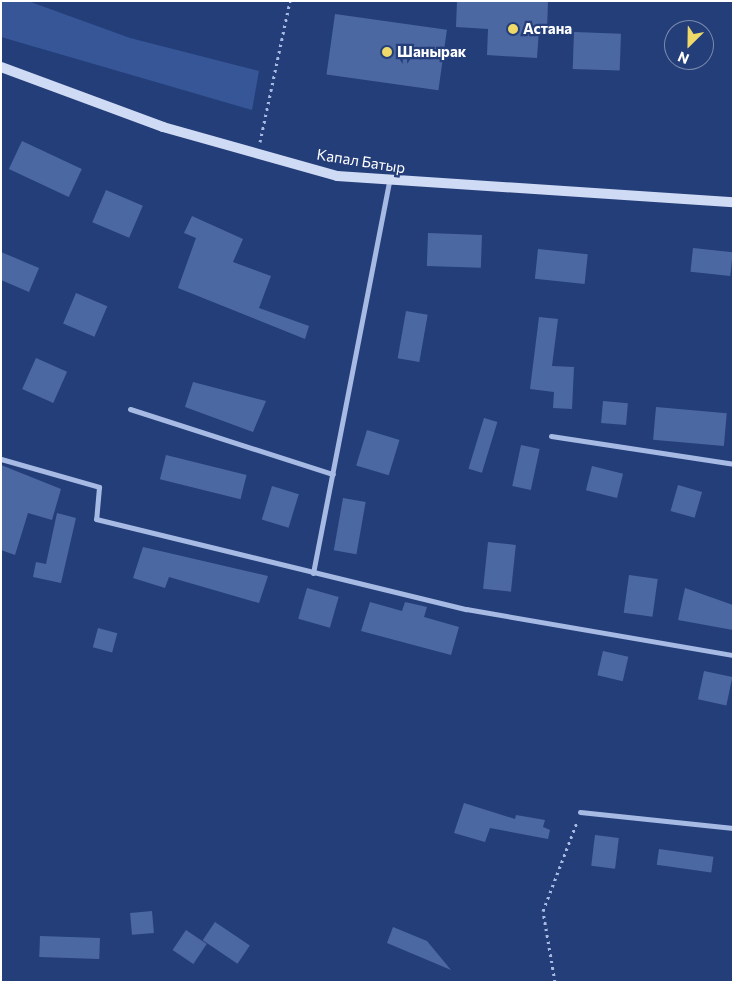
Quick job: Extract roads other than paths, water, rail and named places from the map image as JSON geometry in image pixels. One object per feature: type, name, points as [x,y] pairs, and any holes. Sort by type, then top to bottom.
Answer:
[{"type":"main road","name":"Капал Батыр","points":[[1,67],[163,127],[255,155],[337,176],[388,183],[733,202]]},
{"type":"street","points":[[313,573],[388,183]]},
{"type":"street","points":[[130,408],[332,474]]},
{"type":"street","points":[[551,436],[733,464]]},
{"type":"street","points":[[1,459],[99,487],[96,519],[466,609],[733,655]]},
{"type":"street","points":[[580,812],[733,828]]},
{"type":"place","name":"Астана","points":[[513,29]]},
{"type":"place","name":"Шанырак","points":[[387,52]]}]
